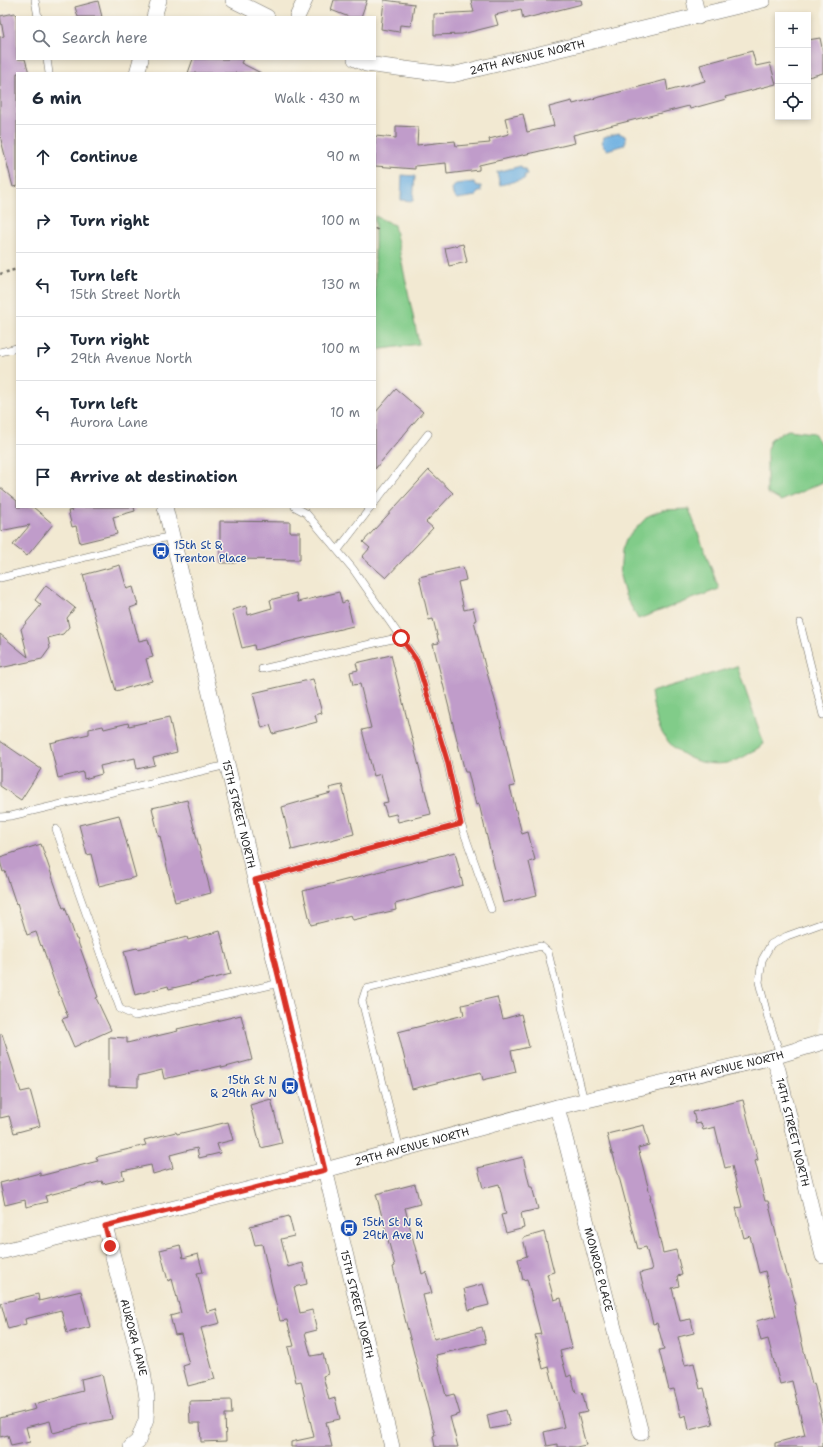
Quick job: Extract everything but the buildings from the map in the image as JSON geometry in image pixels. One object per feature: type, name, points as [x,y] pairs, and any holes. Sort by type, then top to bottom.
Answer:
[{"type":"street","points":[[154,16],[159,0]]},
{"type":"street","points":[[233,0],[265,16]]},
{"type":"street","points":[[297,16],[305,0]]},
{"type":"street","points":[[694,0],[698,17]]},
{"type":"street","name":"24TH AVENUE NORTH","points":[[357,60],[366,64],[452,75],[698,17],[763,0]]},
{"type":"street","points":[[137,72],[141,60]]},
{"type":"street","name":"15TH STREET NORTH","points":[[165,508],[392,1447]]},
{"type":"street","name":"29TH AVENUE NORTH","points":[[0,1252],[325,1170],[557,1107],[776,1056],[823,1042]]},
{"type":"street","name":"14TH STREET NORTH","points":[[776,1056],[778,1070],[823,1256]]},
{"type":"street","name":"MONROE PLACE","points":[[557,1107],[641,1433]]},
{"type":"street","name":"AURORA LANE","points":[[105,1226],[144,1372],[147,1398],[146,1420],[138,1441],[131,1447]]},
{"type":"lane","points":[[35,0],[38,16]]},
{"type":"lane","points":[[47,60],[50,72]]},
{"type":"lane","points":[[0,352],[16,348]]},
{"type":"lane","points":[[376,501],[428,434]]},
{"type":"lane","points":[[297,508],[306,513],[353,569],[417,661],[447,760],[461,824],[491,909]]},
{"type":"lane","points":[[338,550],[370,508]]},
{"type":"lane","points":[[0,578],[172,536]]},
{"type":"lane","points":[[800,622],[823,716]]},
{"type":"lane","points":[[262,669],[401,638]]},
{"type":"lane","points":[[0,818],[227,765]]},
{"type":"lane","points":[[255,880],[461,824]]},
{"type":"lane","points":[[56,830],[120,1009],[134,1016],[280,983]]},
{"type":"lane","points":[[776,1056],[759,982],[762,960],[771,944],[787,936],[823,923]]},
{"type":"lane","points":[[400,1150],[362,1001],[366,989],[540,946],[548,952],[584,1101]]},
{"type":"path","points":[[376,229],[380,231]]},
{"type":"path","points":[[0,274],[16,269]]},
{"type":"green space","points":[[376,216],[394,225],[419,344],[376,350]]},
{"type":"green space","points":[[788,430],[814,433],[823,448],[823,482],[781,501],[767,493],[767,449],[771,439]]},
{"type":"green space","points":[[689,509],[719,589],[638,619],[625,595],[620,576],[622,550],[626,539],[648,516],[662,510]]},
{"type":"green space","points":[[737,666],[764,744],[735,761],[713,764],[692,759],[674,748],[661,731],[653,706],[651,692]]},
{"type":"water","points":[[619,133],[625,136],[626,141],[624,145],[607,150],[602,145],[604,137]]},
{"type":"water","points":[[521,166],[522,169],[525,169],[527,175],[524,175],[525,179],[500,185],[497,172]]},
{"type":"water","points":[[402,175],[415,176],[413,201],[401,200]]},
{"type":"water","points":[[474,182],[477,186],[481,186],[481,192],[478,192],[476,196],[457,199],[453,195],[452,189],[456,184]]},
{"type":"place","name":"15th St & Trenton Place","points":[[161,551]]},
{"type":"place","name":"15th St N & 29th Av N","points":[[290,1086]]},
{"type":"place","name":"15th St N & 29th Ave N","points":[[349,1228]]},
{"type":"route","points":[[110,1246],[105,1226],[325,1170],[255,880],[461,824],[447,760],[417,661],[401,638]]}]
